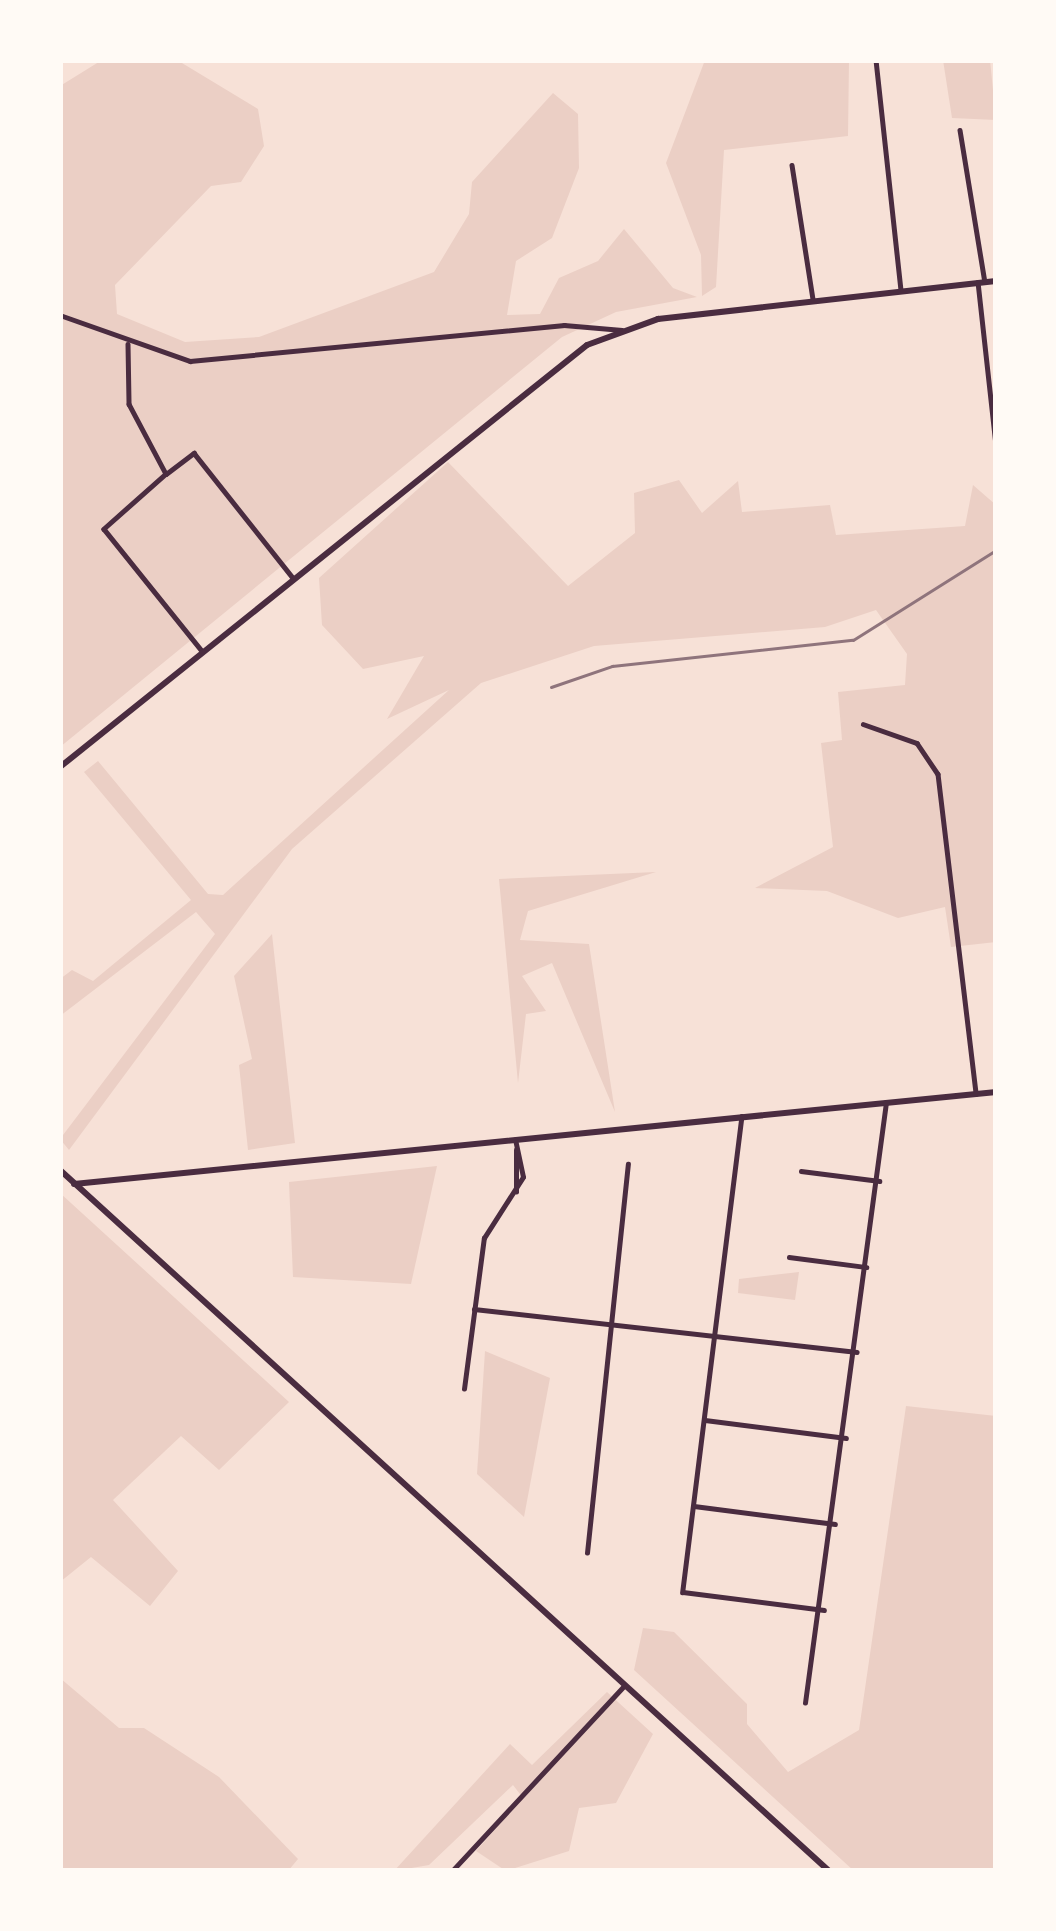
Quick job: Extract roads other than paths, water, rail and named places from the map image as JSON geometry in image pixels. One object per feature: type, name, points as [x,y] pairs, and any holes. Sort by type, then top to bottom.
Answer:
[{"type":"street","points":[[876,60],[901,290]]},
{"type":"street","points":[[961,130],[996,444]]},
{"type":"street","points":[[792,165],[813,299]]},
{"type":"street","points":[[60,315],[128,344],[190,361],[564,325],[622,330],[813,299],[996,281]]},
{"type":"street","points":[[60,767],[528,382],[622,330]]},
{"type":"street","points":[[128,344],[129,404],[166,474]]},
{"type":"street","points":[[202,651],[104,529],[166,474],[194,453],[293,578]]},
{"type":"street","points":[[863,724],[917,743],[938,774],[976,1094]]},
{"type":"street","points":[[74,1184],[996,1092]]},
{"type":"street","points":[[805,1703],[836,1524],[886,1102]]},
{"type":"street","points":[[742,1116],[683,1592],[824,1610]]},
{"type":"street","points":[[464,1389],[484,1238],[516,1192],[516,1143]]},
{"type":"street","points":[[587,1553],[618,1323],[628,1164]]},
{"type":"street","points":[[60,1170],[829,1871]]},
{"type":"street","points":[[801,1171],[879,1181]]},
{"type":"street","points":[[789,1257],[868,1267]]},
{"type":"street","points":[[474,1309],[857,1352]]},
{"type":"street","points":[[705,1420],[846,1438]]},
{"type":"street","points":[[694,1506],[836,1524]]},
{"type":"street","points":[[452,1871],[625,1686]]},
{"type":"railway","points":[[551,687],[612,666],[853,640],[996,550]]}]
